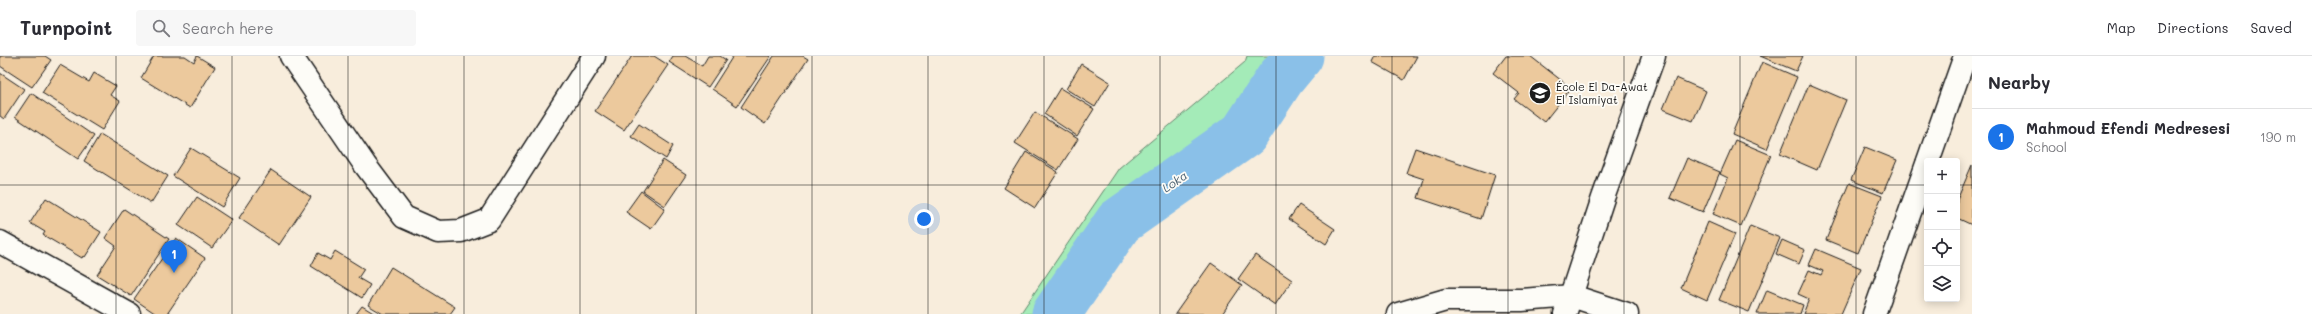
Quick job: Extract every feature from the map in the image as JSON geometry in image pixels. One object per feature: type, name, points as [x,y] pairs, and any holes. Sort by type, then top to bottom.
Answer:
[{"type":"street","points":[[291,56],[365,165],[404,217],[438,232],[461,231],[489,220],[594,56]]},
{"type":"street","points":[[1568,305],[1603,198],[1654,56]]},
{"type":"street","points":[[1929,158],[1965,56]]},
{"type":"street","points":[[1874,314],[1924,172]]},
{"type":"street","points":[[0,242],[129,314]]},
{"type":"street","points":[[1398,314],[1446,300],[1522,300],[1627,314]]},
{"type":"green space","points":[[1247,56],[1311,56],[1252,140],[1138,235],[1083,314],[1020,314],[1119,168],[1245,62]]},
{"type":"building","points":[[0,56],[45,56],[51,60],[32,87],[0,66]]},
{"type":"building","points":[[154,56],[185,56],[194,62],[197,56],[215,67],[190,108],[141,78]]},
{"type":"building","points":[[632,56],[654,56],[668,65],[624,130],[595,111]]},
{"type":"building","points":[[673,56],[685,56],[702,66],[708,56],[720,56],[726,60],[708,87],[669,62]]},
{"type":"building","points":[[733,56],[771,56],[737,106],[712,89]]},
{"type":"building","points":[[774,56],[803,56],[808,59],[765,124],[741,107]]},
{"type":"building","points":[[1375,56],[1417,56],[1404,80],[1372,62]]},
{"type":"building","points":[[1506,56],[1530,56],[1571,88],[1544,122],[1514,99],[1519,93],[1493,73]]},
{"type":"building","points":[[1760,56],[1803,56],[1796,71]]},
{"type":"building","points":[[1762,62],[1797,77],[1767,149],[1732,134]]},
{"type":"building","points":[[1081,64],[1110,82],[1095,107],[1066,89]]},
{"type":"building","points":[[60,65],[89,82],[94,73],[116,86],[110,95],[120,101],[102,130],[42,93]]},
{"type":"building","points":[[0,73],[24,89],[4,119],[0,116]]},
{"type":"building","points":[[1676,78],[1706,91],[1693,121],[1663,109]]},
{"type":"building","points":[[1809,84],[1846,100],[1817,170],[1780,154]]},
{"type":"building","points":[[1060,88],[1094,109],[1077,136],[1044,114]]},
{"type":"building","points":[[31,93],[94,136],[78,159],[15,117]]},
{"type":"building","points":[[1035,112],[1078,139],[1058,170],[1015,143]]},
{"type":"building","points":[[639,124],[673,146],[666,159],[631,136]]},
{"type":"building","points":[[100,134],[168,176],[151,203],[84,161]]},
{"type":"building","points":[[1735,140],[1771,155],[1741,226],[1713,214],[1728,178],[1720,174]]},
{"type":"building","points":[[1865,147],[1897,160],[1883,193],[1851,180]]},
{"type":"building","points":[[191,148],[240,178],[222,207],[173,176]]},
{"type":"building","points":[[1415,148],[1495,175],[1481,219],[1418,198],[1424,179],[1406,173]]},
{"type":"building","points":[[1026,152],[1058,172],[1035,208],[1004,188]]},
{"type":"building","points":[[1687,158],[1720,172],[1703,212],[1670,198]]},
{"type":"building","points":[[663,160],[686,175],[665,206],[643,191]]},
{"type":"building","points":[[1972,165],[1972,225],[1960,219],[1960,193]]},
{"type":"building","points":[[271,170],[311,197],[279,245],[239,218]]},
{"type":"building","points":[[1849,183],[1882,196],[1858,253],[1826,240]]},
{"type":"building","points":[[641,191],[665,209],[651,229],[626,212]]},
{"type":"building","points":[[197,197],[232,220],[212,248],[178,225]]},
{"type":"building","points":[[46,198],[101,232],[85,257],[83,256],[82,258],[43,235],[45,232],[30,223]]},
{"type":"building","points":[[1299,205],[1335,229],[1326,244],[1289,219]]},
{"type":"building","points":[[124,209],[169,239],[131,296],[97,275],[116,246],[105,238]]},
{"type":"building","points":[[1708,222],[1735,234],[1707,300],[1681,288]]},
{"type":"building","points":[[1750,226],[1780,238],[1749,312],[1719,300]]},
{"type":"building","points":[[176,238],[205,258],[167,314],[156,314],[134,299]]},
{"type":"building","points":[[1782,240],[1805,250],[1799,264],[1776,254]]},
{"type":"building","points":[[1816,249],[1861,268],[1841,314],[1803,314],[1809,299],[1798,294],[1809,270],[1821,275],[1823,271],[1809,265]]},
{"type":"building","points":[[335,251],[364,269],[358,278],[370,285],[362,298],[311,266],[318,253],[330,260]]},
{"type":"building","points":[[1255,255],[1292,280],[1275,305],[1238,279]]},
{"type":"building","points":[[1211,263],[1242,285],[1222,314],[1175,314]]},
{"type":"building","points":[[391,267],[455,307],[450,314],[383,314],[368,305]]},
{"type":"building","points":[[1767,290],[1803,305],[1800,314],[1757,314]]},
{"type":"building","points":[[362,306],[375,314],[356,314]]},
{"type":"waterway","name":"Loka","points":[[1056,314],[1119,222],[1244,134],[1280,79],[1299,56]]},
{"type":"place","name":"École El Da-Awat El Islamiyat","points":[[1540,93]]},
{"type":"place","name":"Mahmoud Efendi Medresesi","points":[[174,273]]}]
